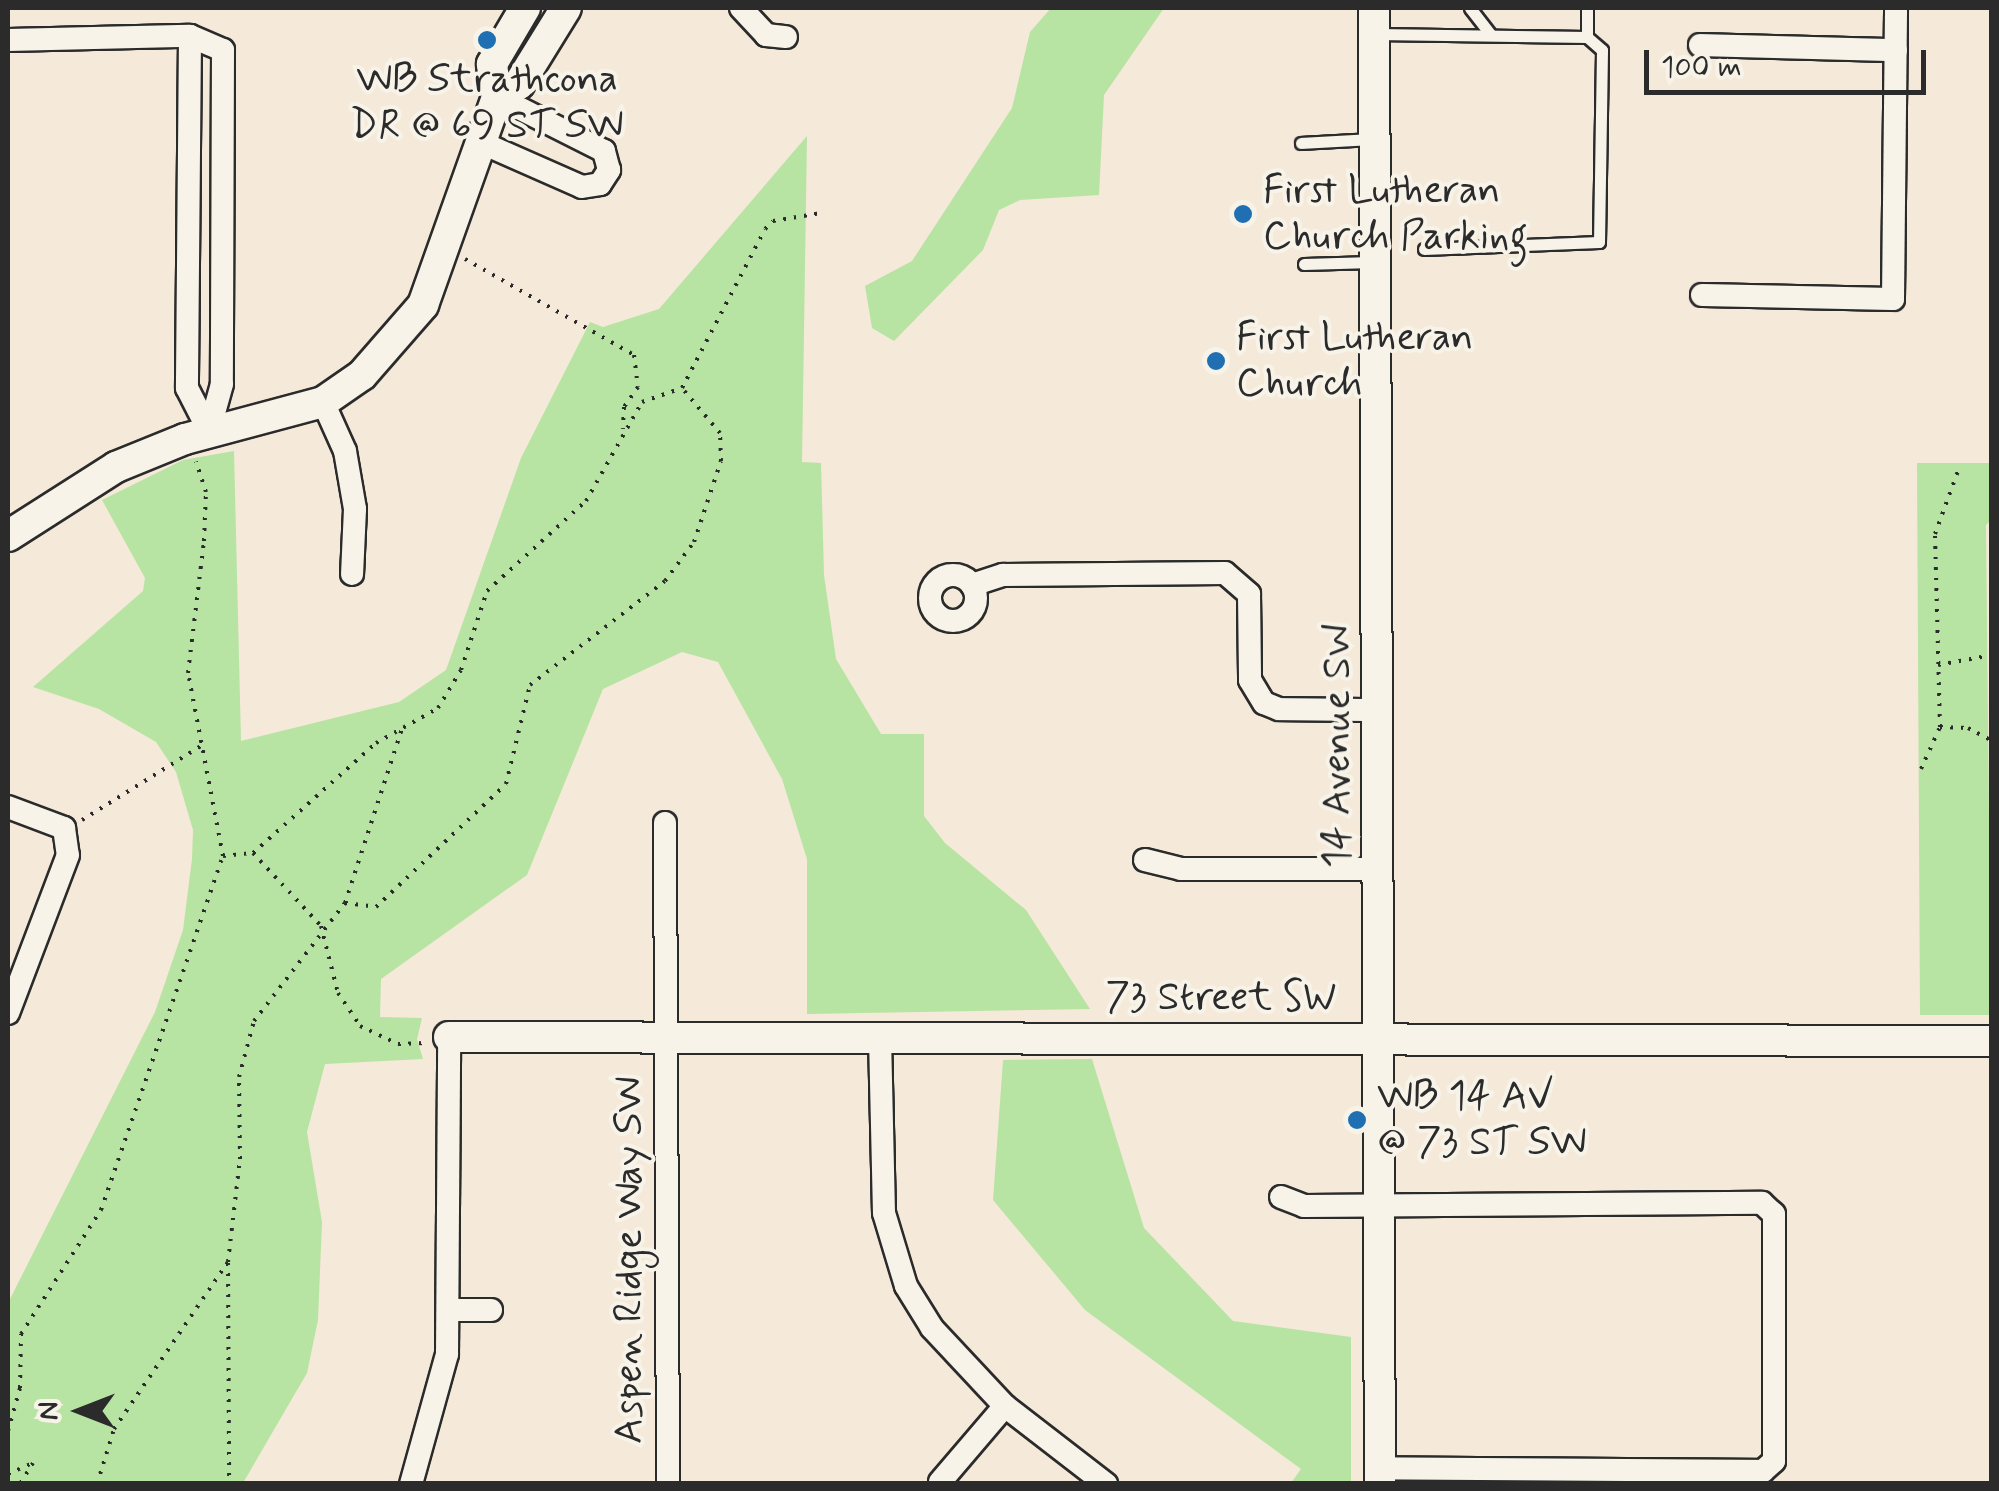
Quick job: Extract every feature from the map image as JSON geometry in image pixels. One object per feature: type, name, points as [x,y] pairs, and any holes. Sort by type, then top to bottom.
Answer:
[{"type":"street","points":[[8,536],[84,484],[323,402],[362,374],[423,305],[446,250],[497,97],[492,64],[524,8]]},
{"type":"street","points":[[497,97],[519,84],[566,8]]},
{"type":"street","points":[[741,8],[766,35],[786,37]]},
{"type":"street","points":[[1702,295],[1893,299],[1896,8]]},
{"type":"street","name":"14 Avenue SW","points":[[1374,21],[1380,1476]]},
{"type":"street","points":[[8,40],[190,36],[223,50],[222,384],[202,444]]},
{"type":"street","points":[[190,36],[187,388],[202,444]]},
{"type":"street","points":[[1700,44],[1896,50]]},
{"type":"street","points":[[480,142],[582,187],[600,184],[609,170],[604,151],[497,97]]},
{"type":"street","points":[[323,402],[344,450],[355,509],[352,574]]},
{"type":"street","points":[[972,585],[1004,574],[1225,573],[1249,594],[1250,680],[1264,703],[1279,710],[1378,710]]},
{"type":"street","points":[[8,807],[64,828],[68,855],[8,1013]]},
{"type":"street","name":"Aspen Ridge Way SW","points":[[665,822],[668,1484]]},
{"type":"street","points":[[1146,860],[1181,869],[1378,869]]},
{"type":"street","points":[[880,1036],[888,1242],[932,1328],[1005,1406],[1106,1484]]},
{"type":"street","points":[[411,1484],[447,1354],[449,1037]]},
{"type":"street","name":"73 Street SW","points":[[449,1037],[1992,1041]]},
{"type":"street","points":[[1281,1197],[1304,1206],[1762,1203],[1774,1214],[1774,1461],[1762,1471],[1380,1476]]},
{"type":"street","points":[[449,1310],[491,1310]]},
{"type":"street","points":[[940,1482],[1005,1406]]},
{"type":"lane","points":[[1470,8],[1491,36]]},
{"type":"lane","points":[[1587,37],[1588,8]]},
{"type":"lane","points":[[1374,21],[1491,36],[1587,37],[1602,50],[1599,242],[1424,248]]},
{"type":"lane","points":[[1301,143],[1375,139]]},
{"type":"lane","points":[[1304,264],[1376,262]]},
{"type":"path","points":[[223,856],[253,853],[376,743],[448,696],[487,591],[586,501],[623,429],[642,402],[682,388],[765,228],[773,221],[820,213]]},
{"type":"path","points":[[446,250],[619,344],[638,366],[636,392],[624,407],[623,429]]},
{"type":"path","points":[[344,903],[376,907],[506,784],[530,685],[572,646],[665,581],[694,542],[721,461],[720,433],[682,388]]},
{"type":"path","points":[[636,392],[642,402]]},
{"type":"path","points":[[8,1431],[20,1388],[21,1334],[102,1210],[223,856],[188,674],[206,508],[202,444]]},
{"type":"path","points":[[1921,770],[1940,727],[1935,534],[1959,468]]},
{"type":"path","points":[[1938,665],[1992,655]]},
{"type":"path","points":[[1940,727],[1968,728],[1992,741]]},
{"type":"path","points":[[230,1484],[228,1262],[240,1158],[239,1076],[254,1021],[344,903],[402,729]]},
{"type":"path","points":[[64,828],[201,746]]},
{"type":"path","points":[[253,853],[324,933],[338,993],[360,1026],[398,1044],[449,1037]]},
{"type":"path","points":[[97,1484],[114,1428],[153,1380],[228,1262]]},
{"type":"path","points":[[8,1474],[33,1464],[20,1484]]},
{"type":"green space","points":[[1051,8],[1164,8],[1104,95],[1099,195],[1020,200],[999,210],[983,250],[894,341],[872,328],[865,286],[912,261],[1012,108],[1030,32]]},
{"type":"green space","points":[[807,136],[802,462],[821,463],[824,575],[836,659],[881,734],[924,734],[924,816],[945,843],[1026,910],[1090,1009],[807,1014],[807,859],[782,779],[718,662],[682,652],[603,689],[527,875],[381,979],[380,1017],[422,1018],[417,1039],[423,1059],[325,1064],[307,1132],[322,1222],[318,1320],[307,1373],[243,1483],[8,1483],[8,1303],[155,1012],[183,930],[192,859],[193,830],[176,772],[156,742],[99,709],[33,687],[143,591],[145,578],[102,500],[183,460],[234,451],[241,741],[399,702],[446,670],[521,458],[590,322],[603,327],[659,309]]},
{"type":"green space","points":[[1917,463],[1991,463],[1991,520],[1986,525],[1991,1015],[1920,1015]]},
{"type":"green space","points":[[1092,1059],[1144,1228],[1233,1321],[1351,1337],[1351,1483],[1291,1483],[1301,1469],[1085,1310],[993,1200],[1003,1060]]},
{"type":"place","name":"WB Strathcona DR @ 69 ST SW","points":[[487,40]]},
{"type":"place","name":"First Lutheran Church Parking","points":[[1243,214]]},
{"type":"place","name":"First Lutheran Church","points":[[1216,361]]},
{"type":"place","name":"WB 14 AV @ 73 ST SW","points":[[1357,1120]]}]
